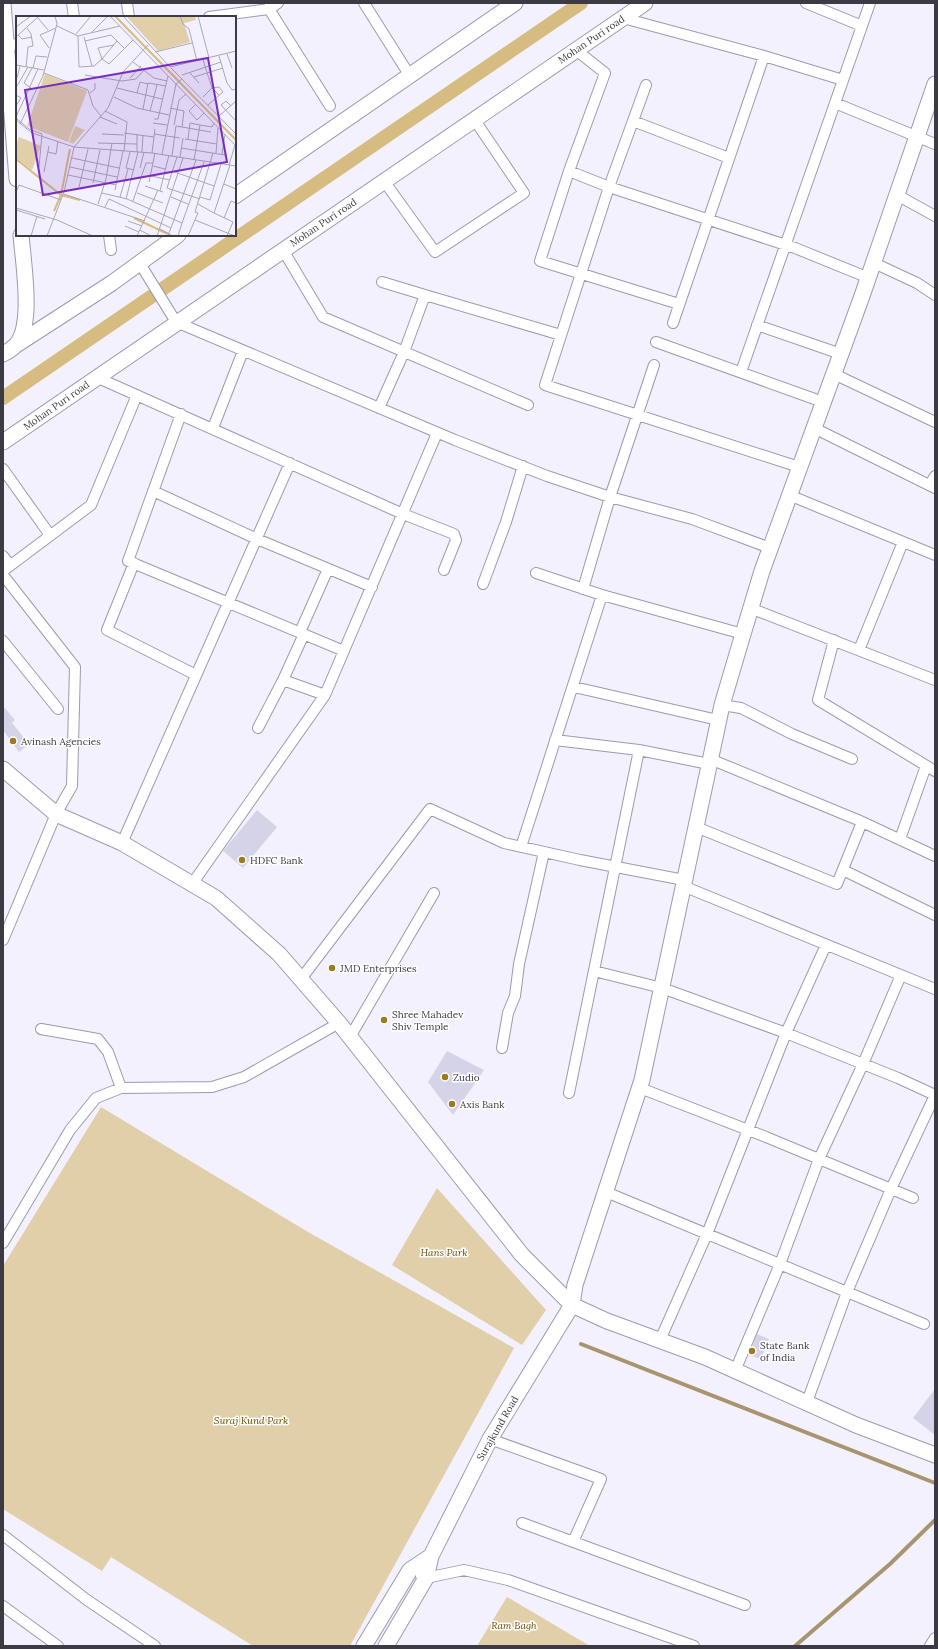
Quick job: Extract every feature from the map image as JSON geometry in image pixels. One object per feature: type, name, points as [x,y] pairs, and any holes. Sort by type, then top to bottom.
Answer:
[{"type":"street","points":[[3,3],[12,45],[11,107],[16,167]]},
{"type":"street","points":[[72,3],[74,16]]},
{"type":"street","points":[[127,3],[129,16]]},
{"type":"street","points":[[364,3],[410,76]]},
{"type":"street","points":[[236,195],[515,3]]},
{"type":"street","name":"Mohan Puri road","points":[[3,442],[176,322],[645,3]]},
{"type":"street","points":[[806,3],[862,26]]},
{"type":"street","points":[[741,372],[870,3]]},
{"type":"street","points":[[214,16],[272,5],[330,106]]},
{"type":"street","points":[[623,18],[764,56],[843,80]]},
{"type":"street","points":[[576,50],[605,73],[569,171],[540,261],[581,275],[679,304]]},
{"type":"street","points":[[673,323],[764,56]]},
{"type":"street","points":[[572,1305],[575,1285],[640,1088],[718,720],[750,608],[799,467],[869,278],[935,84]]},
{"type":"street","points":[[646,85],[609,187],[545,385],[799,467]]},
{"type":"street","points":[[835,103],[935,144]]},
{"type":"street","points":[[384,180],[435,252],[524,193],[474,119]]},
{"type":"street","points":[[633,120],[730,158]]},
{"type":"street","points":[[569,171],[609,187],[786,246],[869,278]]},
{"type":"street","points":[[897,195],[935,216]]},
{"type":"street","points":[[16,345],[25,326],[27,306],[21,236]]},
{"type":"street","points":[[108,236],[111,250]]},
{"type":"street","points":[[3,354],[112,283],[177,236]]},
{"type":"street","points":[[283,250],[323,317],[528,405]]},
{"type":"street","points":[[139,262],[176,322],[437,433],[523,466],[610,497],[692,519],[770,548]]},
{"type":"street","points":[[874,263],[916,283],[935,295]]},
{"type":"street","points":[[382,282],[561,336]]},
{"type":"street","points":[[379,408],[404,352],[425,296]]},
{"type":"street","points":[[757,325],[841,354]]},
{"type":"street","points":[[656,342],[823,402]]},
{"type":"street","points":[[213,428],[243,351]]},
{"type":"street","points":[[583,589],[610,497],[654,365]]},
{"type":"street","points":[[834,374],[935,422]]},
{"type":"street","points":[[96,377],[403,514],[454,534],[456,540],[444,570]]},
{"type":"street","points":[[3,556],[7,568],[91,505],[136,395]]},
{"type":"street","points":[[181,414],[128,561],[344,651]]},
{"type":"street","points":[[814,428],[933,483]]},
{"type":"street","points":[[192,884],[325,695],[437,433]]},
{"type":"street","points":[[122,843],[290,464]]},
{"type":"street","points":[[483,584],[506,522],[523,466]]},
{"type":"street","points":[[3,469],[50,535]]},
{"type":"street","points":[[153,491],[257,539],[372,587]]},
{"type":"street","points":[[790,495],[935,555]]},
{"type":"street","points":[[859,650],[903,542]]},
{"type":"street","points":[[134,563],[106,630],[196,675]]},
{"type":"street","points":[[258,728],[283,680],[328,569]]},
{"type":"street","points":[[536,573],[602,595],[743,634]]},
{"type":"street","points":[[3,575],[74,667],[72,786],[56,814],[3,940]]},
{"type":"street","points":[[521,847],[555,740],[574,687],[602,595]]},
{"type":"street","points":[[750,608],[935,680]]},
{"type":"street","points":[[834,640],[818,700],[930,768],[900,839]]},
{"type":"street","points":[[3,641],[58,709]]},
{"type":"street","points":[[283,680],[325,695]]},
{"type":"street","points":[[574,687],[718,720]]},
{"type":"street","points":[[722,705],[741,708],[792,734],[852,759]]},
{"type":"street","points":[[555,740],[639,750],[709,762],[862,822],[935,856]]},
{"type":"street","points":[[569,1093],[639,750]]},
{"type":"street","points":[[3,769],[56,814],[122,843],[216,898],[279,954],[340,1024],[522,1255],[572,1305],[735,1371],[808,1402],[856,1425],[935,1455]]},
{"type":"street","points":[[301,979],[430,808],[504,843],[684,883],[826,945],[935,989]]},
{"type":"street","points":[[696,827],[837,884],[862,822]]},
{"type":"street","points":[[502,1048],[508,1014],[515,996],[519,964],[544,852]]},
{"type":"street","points":[[842,870],[935,915]]},
{"type":"street","points":[[350,1037],[434,893]]},
{"type":"street","points":[[660,1340],[707,1234],[786,1033],[826,945]]},
{"type":"street","points":[[594,971],[662,988],[786,1033],[935,1095],[891,1189],[847,1292],[808,1402]]},
{"type":"street","points":[[735,1371],[780,1264],[819,1159],[863,1064],[901,975]]},
{"type":"street","points":[[3,1243],[70,1130],[96,1098],[121,1088],[212,1087],[244,1077],[340,1024]]},
{"type":"street","points":[[41,1030],[98,1039],[108,1052],[121,1088]]},
{"type":"street","points":[[640,1088],[748,1130],[913,1198]]},
{"type":"street","points":[[606,1192],[924,1324]]},
{"type":"street","name":"Surajkund Road","points":[[386,1646],[426,1578],[431,1556],[490,1439],[572,1305]]},
{"type":"street","points":[[490,1439],[601,1479],[573,1542]]},
{"type":"street","points":[[522,1523],[745,1605]]},
{"type":"street","points":[[3,1536],[87,1600],[155,1646]]},
{"type":"street","points":[[364,1646],[410,1570],[431,1556]]},
{"type":"street","points":[[410,1570],[426,1578],[464,1570],[508,1580],[694,1646]]},
{"type":"street","points":[[3,1606],[58,1646]]},
{"type":"street","points":[[930,1646],[935,1638]]},
{"type":"green space","name":"Suraj Kund Park","points":[[101,1107],[308,1232],[514,1348],[350,1646],[253,1646],[111,1557],[102,1571],[3,1509],[3,1266]]},
{"type":"green space","name":"Hans Park","points":[[437,1188],[546,1310],[522,1345],[392,1265]]},
{"type":"green space","name":"Ram Bagh","points":[[507,1597],[590,1646],[477,1646]]},
{"type":"building","points":[[3,706],[15,720],[12,723],[29,744],[19,752],[3,730]]},
{"type":"building","points":[[257,810],[277,827],[243,868],[223,851]]},
{"type":"building","points":[[447,1051],[484,1070],[453,1115],[428,1082]]},
{"type":"building","points":[[757,1334],[769,1339],[761,1359],[749,1355]]},
{"type":"building","points":[[935,1389],[935,1435],[913,1418]]},
{"type":"waterway","points":[[3,398],[581,3]]},
{"type":"waterway","points":[[581,1344],[935,1483]]},
{"type":"waterway","points":[[795,1646],[890,1564],[935,1520]]},
{"type":"place","name":"Avinash Agencies","points":[[13,741]]},
{"type":"place","name":"HDFC Bank","points":[[242,860]]},
{"type":"place","name":"JMD Enterprises","points":[[332,968]]},
{"type":"place","name":"Shree Mahadev Shiv Temple","points":[[384,1020]]},
{"type":"place","name":"Zudio","points":[[445,1077]]},
{"type":"place","name":"Axis Bank","points":[[452,1104]]},
{"type":"place","name":"State Bank of India","points":[[752,1351]]}]
